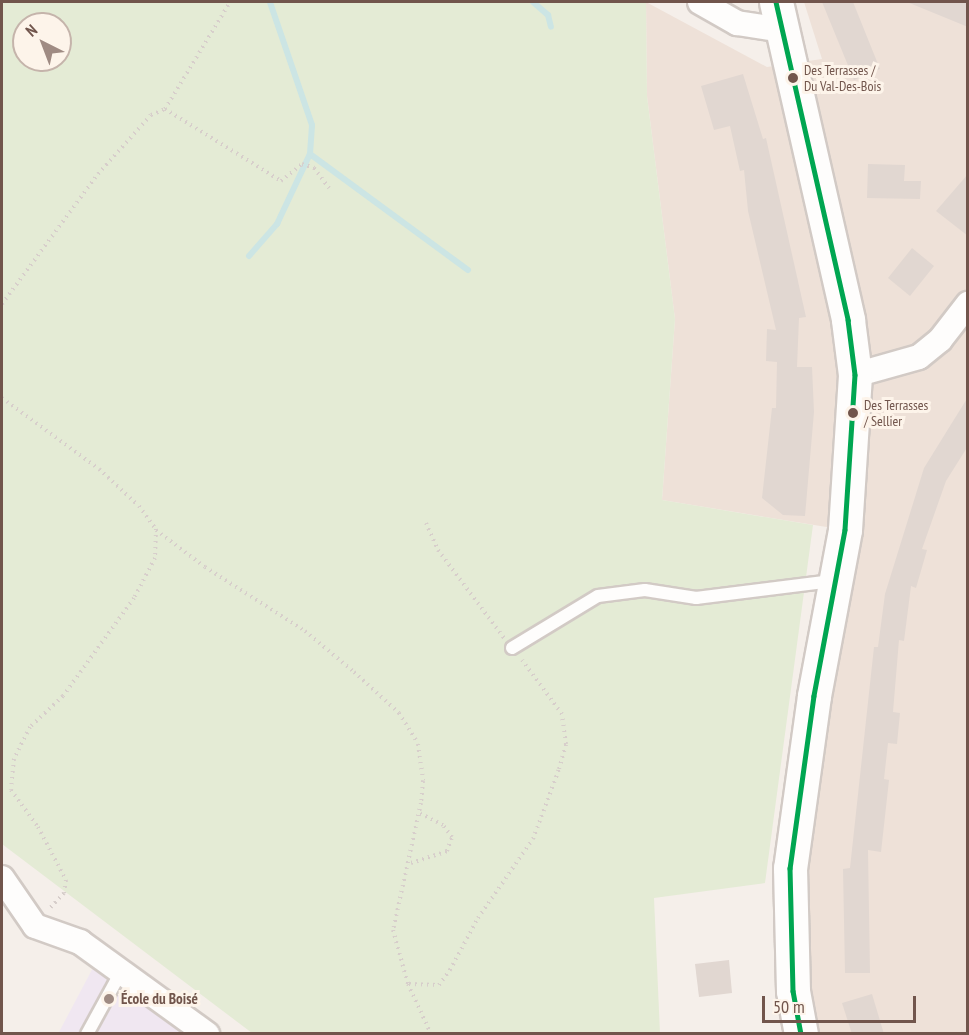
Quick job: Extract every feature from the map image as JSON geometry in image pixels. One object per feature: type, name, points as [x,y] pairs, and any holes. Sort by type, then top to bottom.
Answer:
[{"type":"street","points":[[700,2],[737,23],[779,16],[848,320],[855,375],[845,530],[814,696],[790,868],[794,991],[801,1034]]},
{"type":"street","points":[[855,375],[919,357],[940,340],[968,304]]},
{"type":"street","points":[[2,878],[35,926],[80,942],[207,1034]]},
{"type":"lane","points":[[512,648],[555,619],[598,596],[645,590],[696,598],[715,597],[744,595],[789,584],[836,581]]},
{"type":"lane","points":[[87,1034],[121,972]]},
{"type":"path","points":[[2,304],[98,174],[151,115],[165,109],[230,2]]},
{"type":"path","points":[[165,109],[281,181],[302,164],[314,168],[329,188]]},
{"type":"path","points":[[2,399],[99,469],[139,506],[156,529],[205,567],[305,631],[399,714],[418,744],[423,781],[411,863],[393,930],[408,984],[431,1034]]},
{"type":"path","points":[[408,984],[439,985],[450,970],[478,918],[533,839],[566,744],[562,714],[438,550],[426,523]]},
{"type":"path","points":[[35,926],[64,893],[66,880],[38,827],[12,790],[14,759],[30,727],[63,696],[134,598],[155,558],[156,529]]},
{"type":"path","points":[[411,863],[447,851],[452,837],[443,825],[419,813]]},
{"type":"shaded area","points":[[646,2],[767,67],[822,59],[804,2],[967,2],[967,1033],[801,1033],[790,868],[845,530],[662,500],[675,319],[647,96]]},
{"type":"shaded area","name":"École du Boisé","points":[[95,964],[189,1034],[58,1034]]},
{"type":"green space","points":[[2,2],[646,2],[647,96],[675,319],[662,500],[813,525],[765,883],[654,898],[660,1033],[252,1033],[2,844]]},
{"type":"building","points":[[822,2],[853,2],[880,69],[854,80]]},
{"type":"building","points":[[907,2],[968,2],[968,27]]},
{"type":"building","points":[[743,74],[763,139],[766,138],[806,317],[799,318],[797,367],[812,367],[814,412],[805,516],[783,515],[762,498],[772,408],[776,408],[777,362],[766,361],[767,329],[776,330],[748,211],[744,170],[740,171],[730,126],[714,130],[701,86]]},
{"type":"building","points":[[868,164],[905,165],[904,181],[921,181],[920,199],[867,198]]},
{"type":"building","points":[[968,174],[968,236],[936,211]]},
{"type":"building","points":[[912,248],[934,266],[910,296],[888,278]]},
{"type":"building","points":[[968,397],[968,446],[946,481],[922,549],[927,550],[916,588],[911,586],[904,641],[899,640],[893,712],[900,713],[897,744],[888,743],[884,779],[889,780],[881,852],[868,850],[870,973],[845,973],[843,869],[850,868],[874,647],[878,647],[885,594],[924,468]]},
{"type":"building","points":[[729,960],[732,993],[699,997],[695,964]]},
{"type":"building","points":[[872,994],[884,1034],[852,1034],[842,1003]]},
{"type":"waterway","points":[[249,256],[277,224],[310,154],[312,125],[270,2]]},
{"type":"waterway","points":[[533,2],[548,15],[551,27]]},
{"type":"waterway","points":[[310,154],[468,270]]},
{"type":"transit line","points":[[776,2],[848,320],[855,375],[845,530],[814,696],[790,868],[793,991],[801,1034]]},
{"type":"place","name":"Des Terrasses / Du Val-Des-Bois","points":[[793,78]]},
{"type":"place","name":"Des Terrasses / Sellier","points":[[853,413]]},
{"type":"place","name":"École du Boisé","points":[[109,999]]}]
